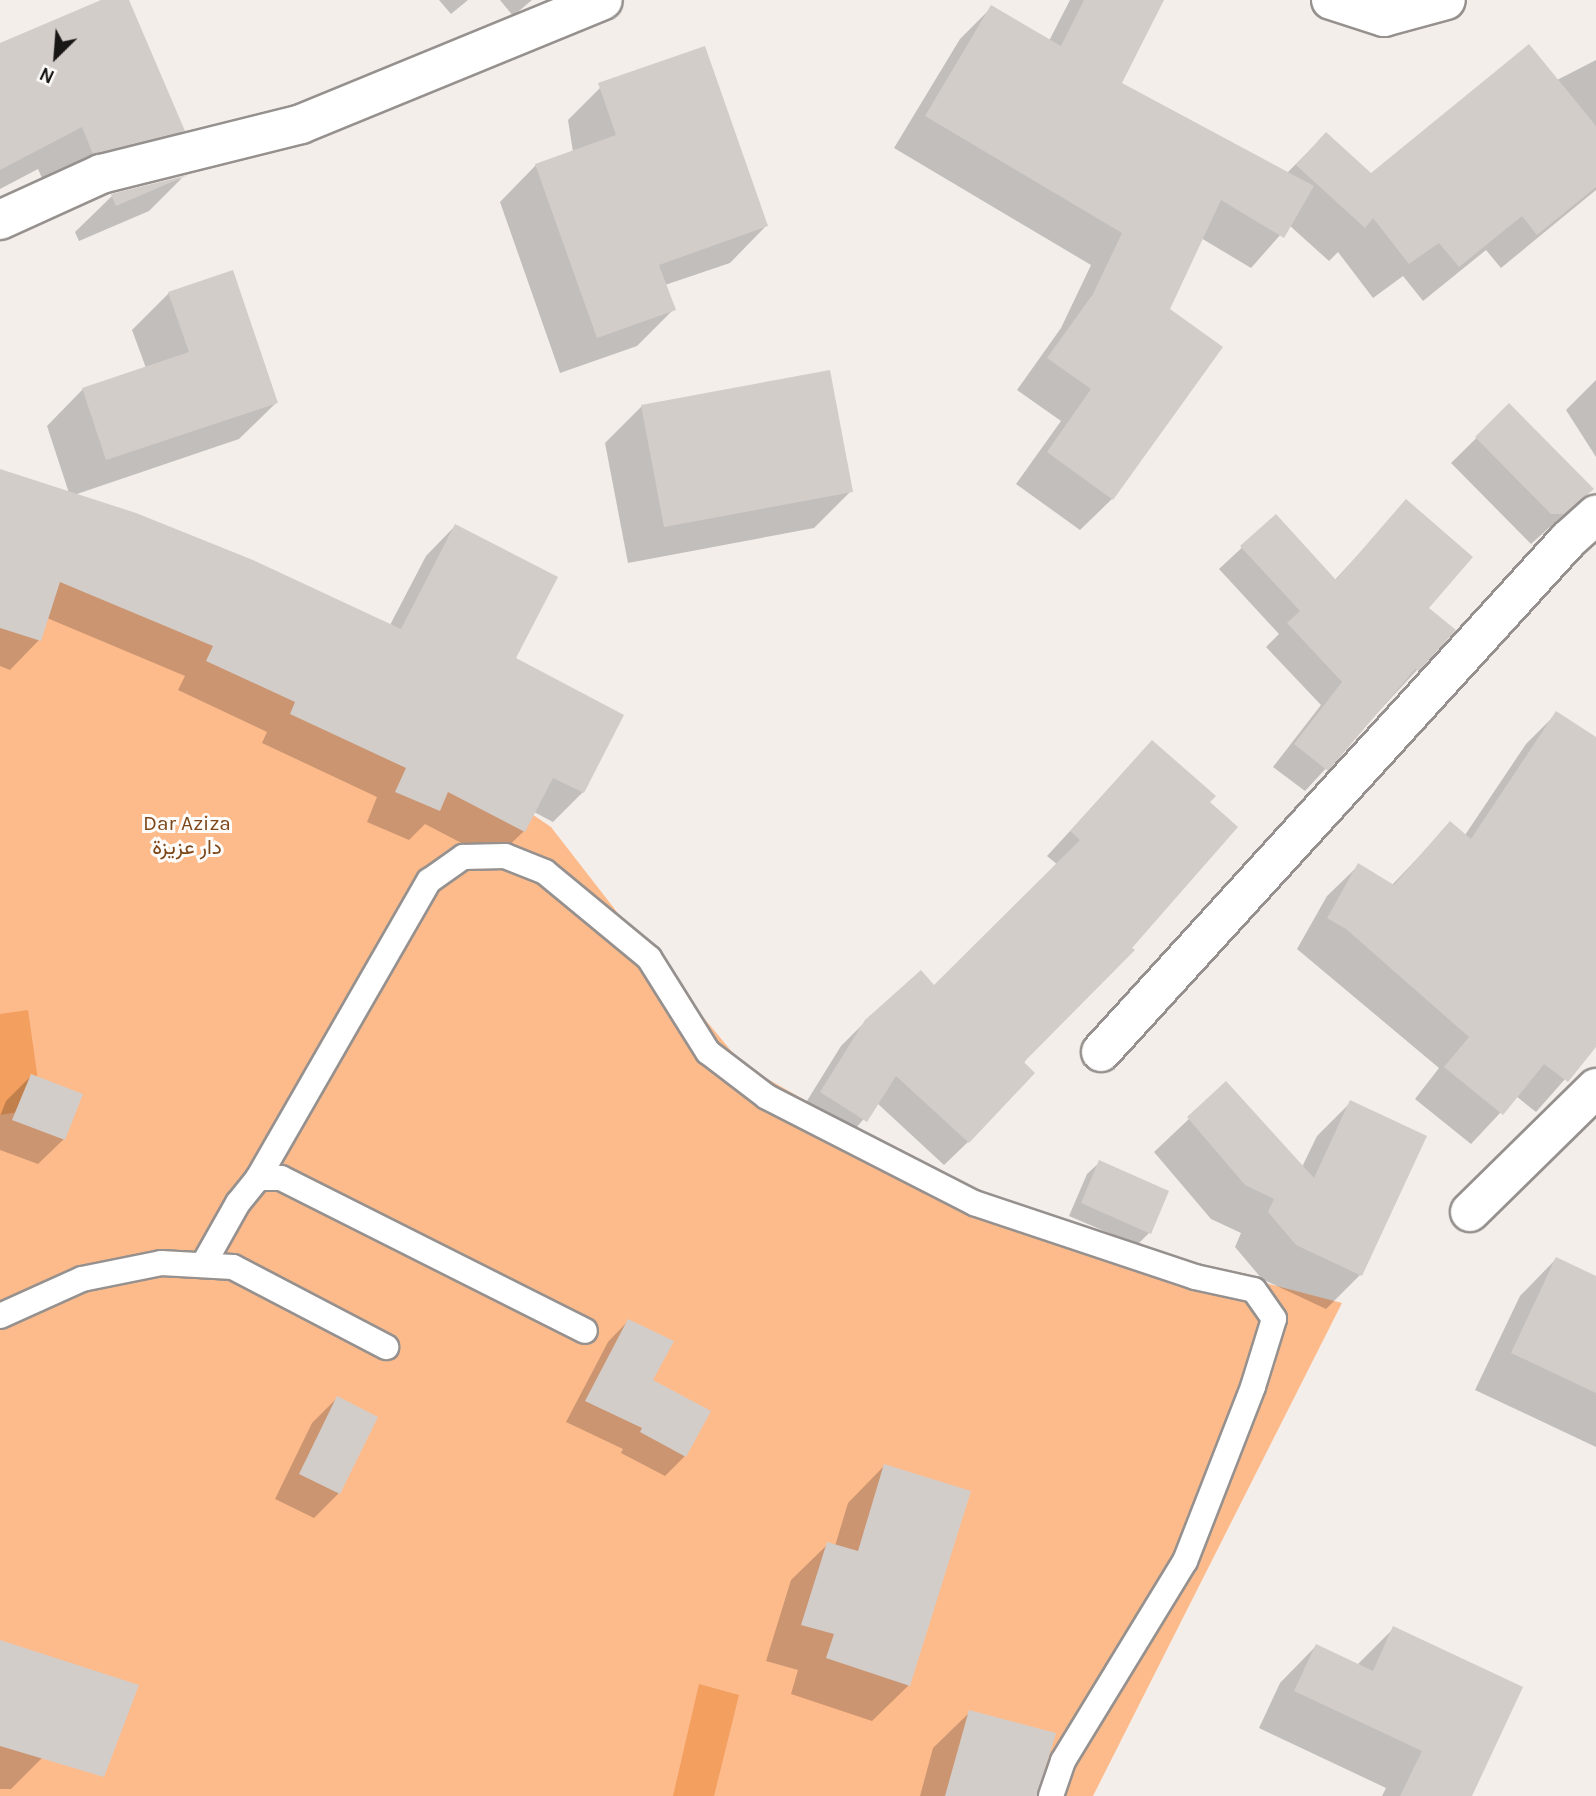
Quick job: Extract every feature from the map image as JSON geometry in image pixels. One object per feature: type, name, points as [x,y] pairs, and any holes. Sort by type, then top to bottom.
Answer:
[{"type":"street","points":[[0,220],[101,174],[301,124],[603,0]]},
{"type":"street","points":[[1331,0],[1384,17],[1446,0]]},
{"type":"street","points":[[1101,1052],[1568,540],[1596,515]]},
{"type":"street","points":[[1470,1212],[1596,1088]]},
{"type":"lane","points":[[203,1265],[238,1203],[258,1178],[429,881],[463,857],[505,856],[545,872],[649,958],[708,1052],[767,1097],[974,1203],[1195,1277],[1254,1290],[1274,1319],[1253,1387],[1185,1561],[1063,1761],[1051,1796]]},
{"type":"lane","points":[[258,1178],[281,1178],[585,1331]]},
{"type":"lane","points":[[0,1316],[82,1279],[161,1263],[233,1267],[386,1348]]},
{"type":"green space","name":"Dar Aziza دار عزيزة","points":[[51,560],[447,756],[551,827],[648,952],[668,975],[680,982],[678,987],[743,1065],[943,1179],[1184,1262],[1342,1303],[1093,1796],[0,1796],[0,573]]},
{"type":"shaded area","points":[[28,1010],[42,1108],[0,1115],[0,1014]]},
{"type":"shaded area","points":[[699,1684],[739,1695],[714,1796],[673,1796]]},
{"type":"building","points":[[101,0],[129,0],[185,131],[93,154],[82,127],[0,170],[0,43]]},
{"type":"building","points":[[1084,0],[1164,0],[1122,83],[1314,186],[1284,238],[1221,200],[1170,309],[1223,347],[1113,500],[1047,452],[1091,389],[1047,358],[1093,294],[1122,233],[925,116],[991,5],[1061,46]]},
{"type":"building","points":[[1529,44],[1596,126],[1596,187],[1537,235],[1522,216],[1459,267],[1439,243],[1409,264],[1373,218],[1365,228],[1296,165],[1326,132],[1371,173]]},
{"type":"building","points":[[705,46],[768,226],[659,265],[676,310],[597,338],[535,164],[616,135],[598,83]]},
{"type":"building","points":[[188,175],[116,206],[111,194]]},
{"type":"building","points":[[233,270],[278,403],[106,460],[82,388],[189,352],[168,292]]},
{"type":"building","points":[[830,370],[853,492],[664,527],[641,405]]},
{"type":"building","points":[[1509,403],[1594,489],[1564,514],[1551,514],[1475,437]]},
{"type":"building","points":[[0,469],[136,513],[253,560],[401,629],[455,524],[558,577],[516,658],[624,715],[584,793],[553,778],[525,832],[448,792],[440,811],[395,792],[406,768],[290,714],[295,702],[206,661],[213,646],[60,582],[41,641],[0,628]]},
{"type":"building","points":[[1406,499],[1473,557],[1429,608],[1456,630],[1419,671],[1415,669],[1328,771],[1294,744],[1342,682],[1287,623],[1300,611],[1240,546],[1276,514],[1336,580]]},
{"type":"building","points":[[1556,711],[1596,737],[1596,1047],[1568,1082],[1544,1064],[1503,1115],[1444,1067],[1469,1037],[1346,929],[1327,918],[1358,863],[1394,885],[1450,821],[1471,839]]},
{"type":"building","points":[[1152,740],[1216,796],[1210,802],[1238,827],[1132,948],[1135,950],[1024,1062],[1035,1073],[969,1143],[896,1076],[867,1122],[820,1092],[865,1020],[921,970],[934,985],[1080,840],[1070,831]]},
{"type":"building","points":[[31,1074],[83,1094],[65,1140],[12,1120]]},
{"type":"building","points":[[1226,1081],[1314,1178],[1350,1100],[1427,1136],[1362,1276],[1296,1245],[1268,1212],[1274,1199],[1245,1185],[1187,1117]]},
{"type":"building","points":[[1099,1160],[1169,1191],[1151,1234],[1081,1203]]},
{"type":"building","points":[[1556,1257],[1596,1276],[1596,1393],[1511,1353]]},
{"type":"building","points":[[628,1319],[674,1341],[653,1380],[711,1411],[686,1457],[640,1432],[642,1428],[585,1401]]},
{"type":"building","points":[[337,1396],[378,1417],[340,1494],[299,1474]]},
{"type":"building","points":[[884,1464],[971,1491],[910,1686],[826,1658],[834,1634],[801,1625],[827,1542],[858,1551]]},
{"type":"building","points":[[1393,1626],[1523,1687],[1472,1796],[1400,1796],[1422,1751],[1294,1691],[1316,1644],[1373,1671]]},
{"type":"building","points":[[0,1640],[139,1685],[104,1777],[0,1746]]},
{"type":"building","points":[[969,1710],[1056,1733],[1037,1796],[945,1796]]}]
